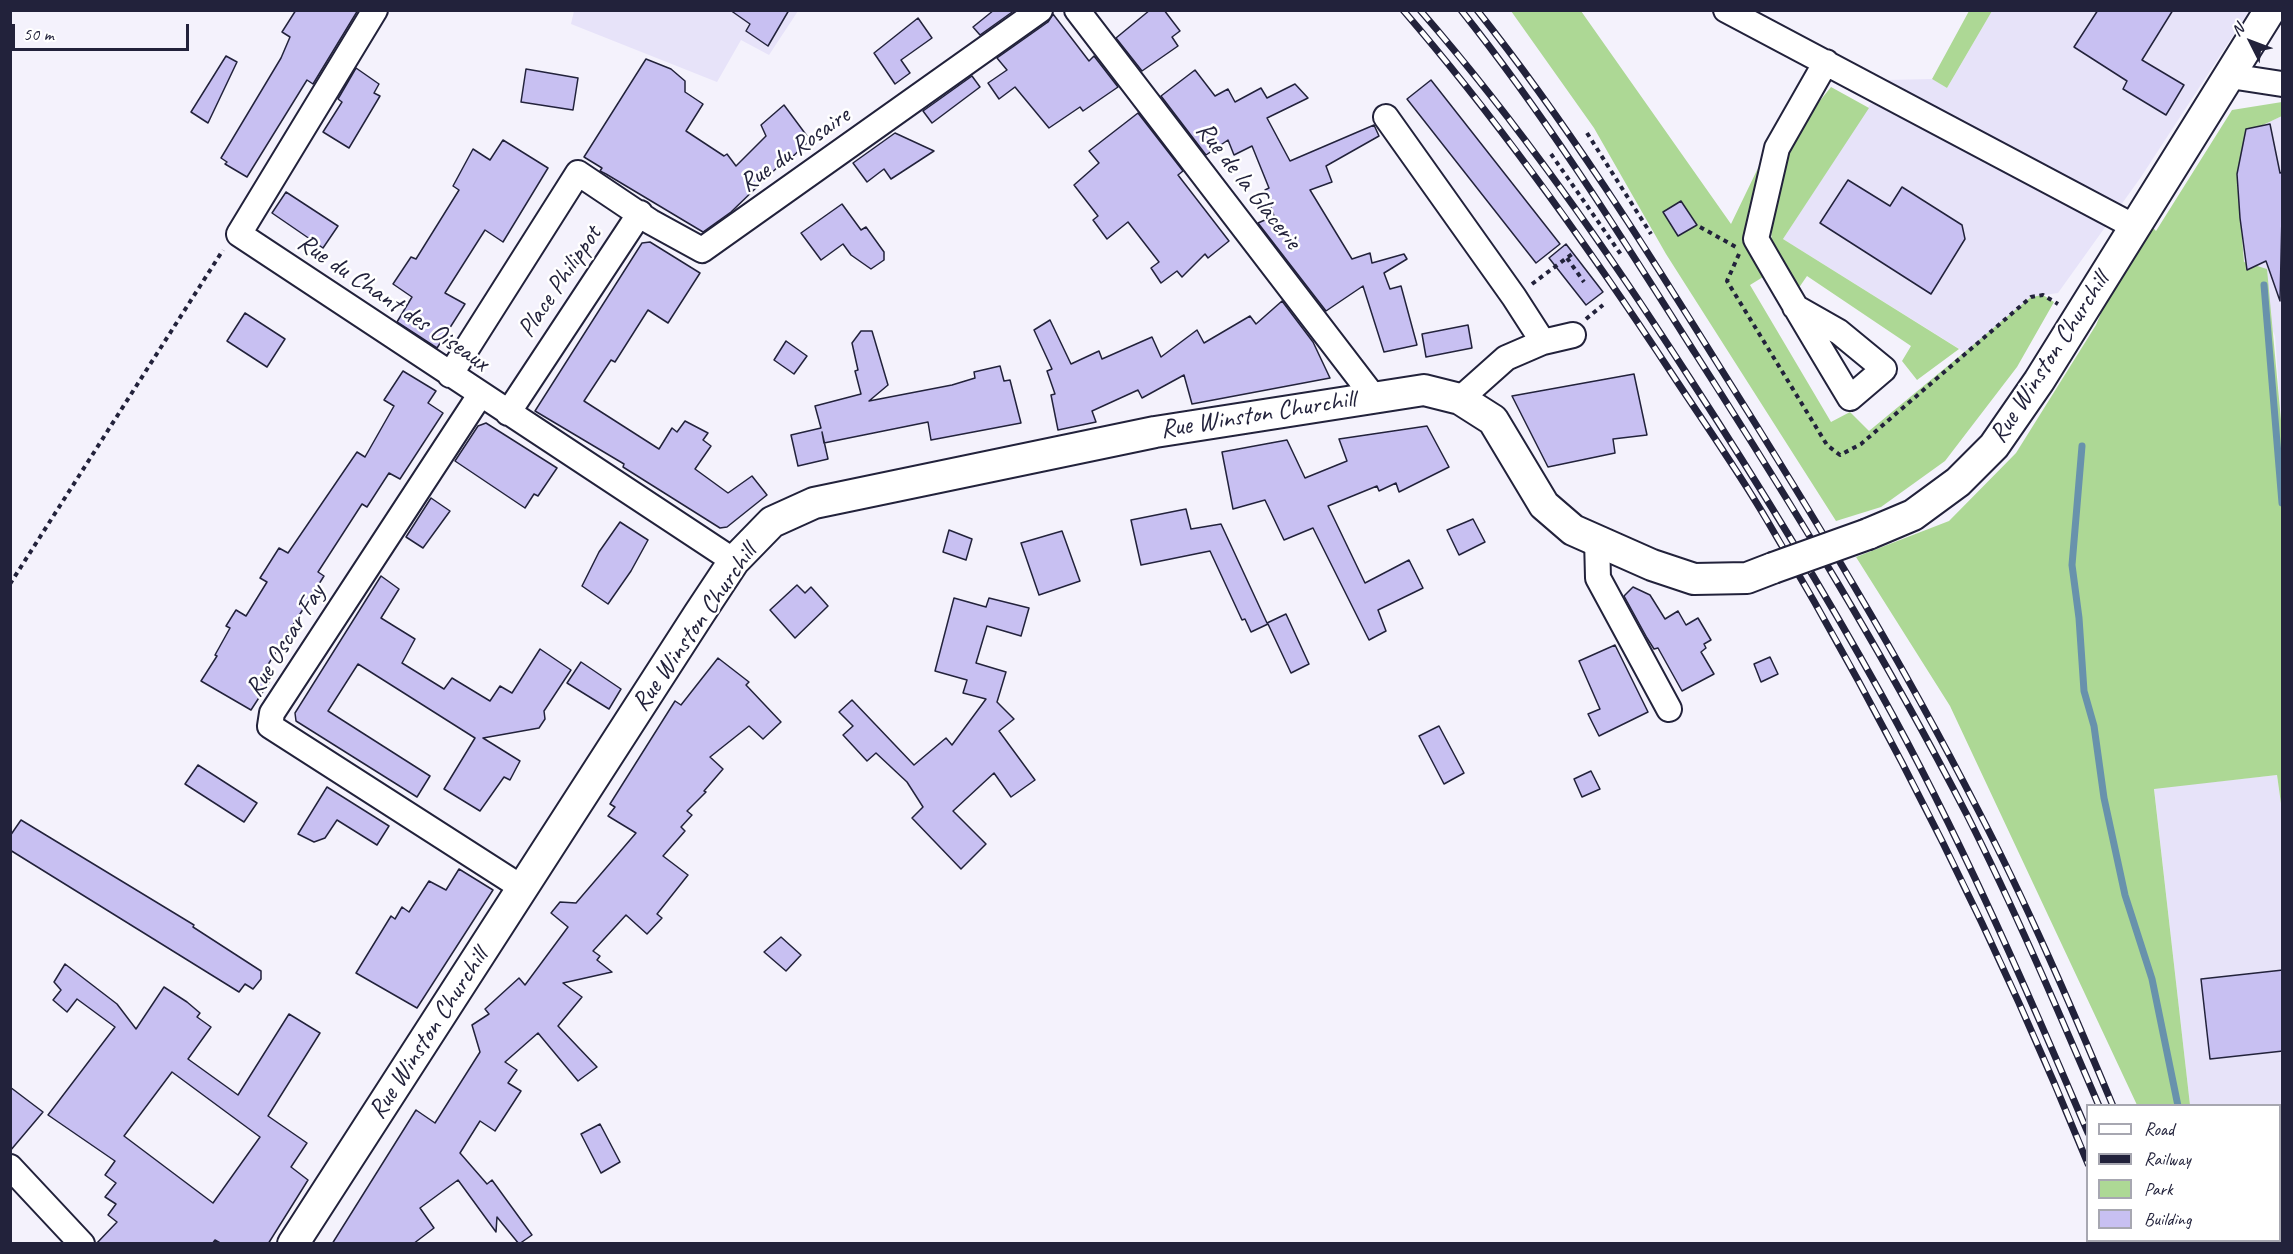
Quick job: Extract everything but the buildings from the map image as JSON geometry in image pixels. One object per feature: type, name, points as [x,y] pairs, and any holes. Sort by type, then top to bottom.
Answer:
[{"type":"main road","name":"Rue Winston Churchill","points":[[293,1244],[734,561],[772,522],[814,503],[1155,432],[1321,407],[1373,396],[1424,390],[1460,399],[1493,420],[1544,505],[1573,530],[1652,565],[1694,579],[1747,578],[1913,515],[1958,482],[1994,446],[2039,381],[2270,10]]},
{"type":"street","points":[[239,234],[375,10]]},
{"type":"street","name":"Rue du Rosaire","points":[[578,173],[651,222],[702,250],[1040,10]]},
{"type":"street","name":"Rue de la Glacerie","points":[[1077,10],[1373,396]]},
{"type":"street","points":[[1725,10],[2135,227]]},
{"type":"street","points":[[1795,307],[1756,239],[1776,148],[1826,62]]},
{"type":"street","points":[[2230,76],[2283,84]]},
{"type":"street","points":[[1386,117],[1514,297],[1543,342]]},
{"type":"street","name":"Place Philippot","points":[[450,375],[578,173]]},
{"type":"street","name":"Place Philippot","points":[[508,413],[640,213]]},
{"type":"street","name":"Rue du Chant des Oiseaux","points":[[239,234],[734,561]]},
{"type":"street","points":[[1460,399],[1506,358],[1543,342],[1573,336]]},
{"type":"street","name":"Rue Oscar Fay","points":[[480,395],[272,713],[270,726],[524,889]]},
{"type":"street","points":[[1597,539],[1598,578],[1669,709]]},
{"type":"street","points":[[10,1167],[82,1244]]},
{"type":"path","points":[[1587,133],[1651,234]]},
{"type":"path","points":[[1551,154],[1622,256]]},
{"type":"path","points":[[1700,227],[1741,250]]},
{"type":"path","points":[[10,584],[218,256],[239,234]]},
{"type":"path","points":[[1514,297],[1572,254]]},
{"type":"path","points":[[1567,258],[1584,282]]},
{"type":"shaded area","points":[[574,11],[798,11],[769,55],[741,40],[717,82],[571,24]]},
{"type":"shaded area","points":[[1992,11],[2249,11],[2141,177],[2058,293],[2031,297],[1966,353],[1783,239],[1886,80],[1932,79],[1947,88]]},
{"type":"shaded area","points":[[2282,116],[2282,431],[2275,336],[2244,262],[2238,185],[2248,132]]},
{"type":"shaded area","points":[[2277,775],[2282,812],[2282,1243],[2234,1242],[2281,1242],[2281,1104],[2190,1104],[2154,788]]},
{"type":"green space","points":[[1511,11],[1581,11],[1731,224],[1759,166],[1749,230],[1763,277],[1750,285],[1831,422],[1850,412],[1869,431],[2031,297],[2043,295],[2054,302],[2017,367],[1945,461],[1881,507],[1836,521],[1666,254],[1594,128]]},
{"type":"green space","points":[[1969,11],[1992,11],[1947,88],[1932,79]]},
{"type":"green space","points":[[1831,87],[1869,108],[1783,239],[1959,349],[1917,380],[1902,361],[1911,346],[1807,276],[1796,292],[1772,254],[1771,223],[1782,167],[1798,128]]},
{"type":"green space","points":[[2282,102],[2282,116],[2248,132],[2238,185],[2244,262],[2267,269],[2282,431],[2282,811],[2277,775],[2154,789],[2190,1104],[2137,1104],[1950,706],[1856,557],[1949,521],[2016,453],[2096,325],[2142,216],[2156,231],[2232,110]]},
{"type":"waterway","points":[[2264,285],[2282,503]]},
{"type":"waterway","points":[[2082,446],[2072,565],[2079,618],[2084,691],[2094,726],[2104,798],[2125,895],[2152,979],[2178,1104]]},
{"type":"railway","points":[[1403,10],[1511,144],[1579,237],[1768,522],[1857,678],[1940,837],[2017,999],[2086,1159]]},
{"type":"railway","points":[[1420,10],[1493,98],[1594,235],[1658,329],[1811,572],[1880,692],[1964,854],[2086,1128]]},
{"type":"railway","points":[[1461,10],[1553,135],[1611,222],[1766,466],[1870,638],[1936,756],[1985,851],[2098,1104]]},
{"type":"railway","points":[[1477,10],[1574,141],[1634,232],[1789,477],[1854,586],[1918,697],[1978,810],[2032,919],[2112,1104]]}]
